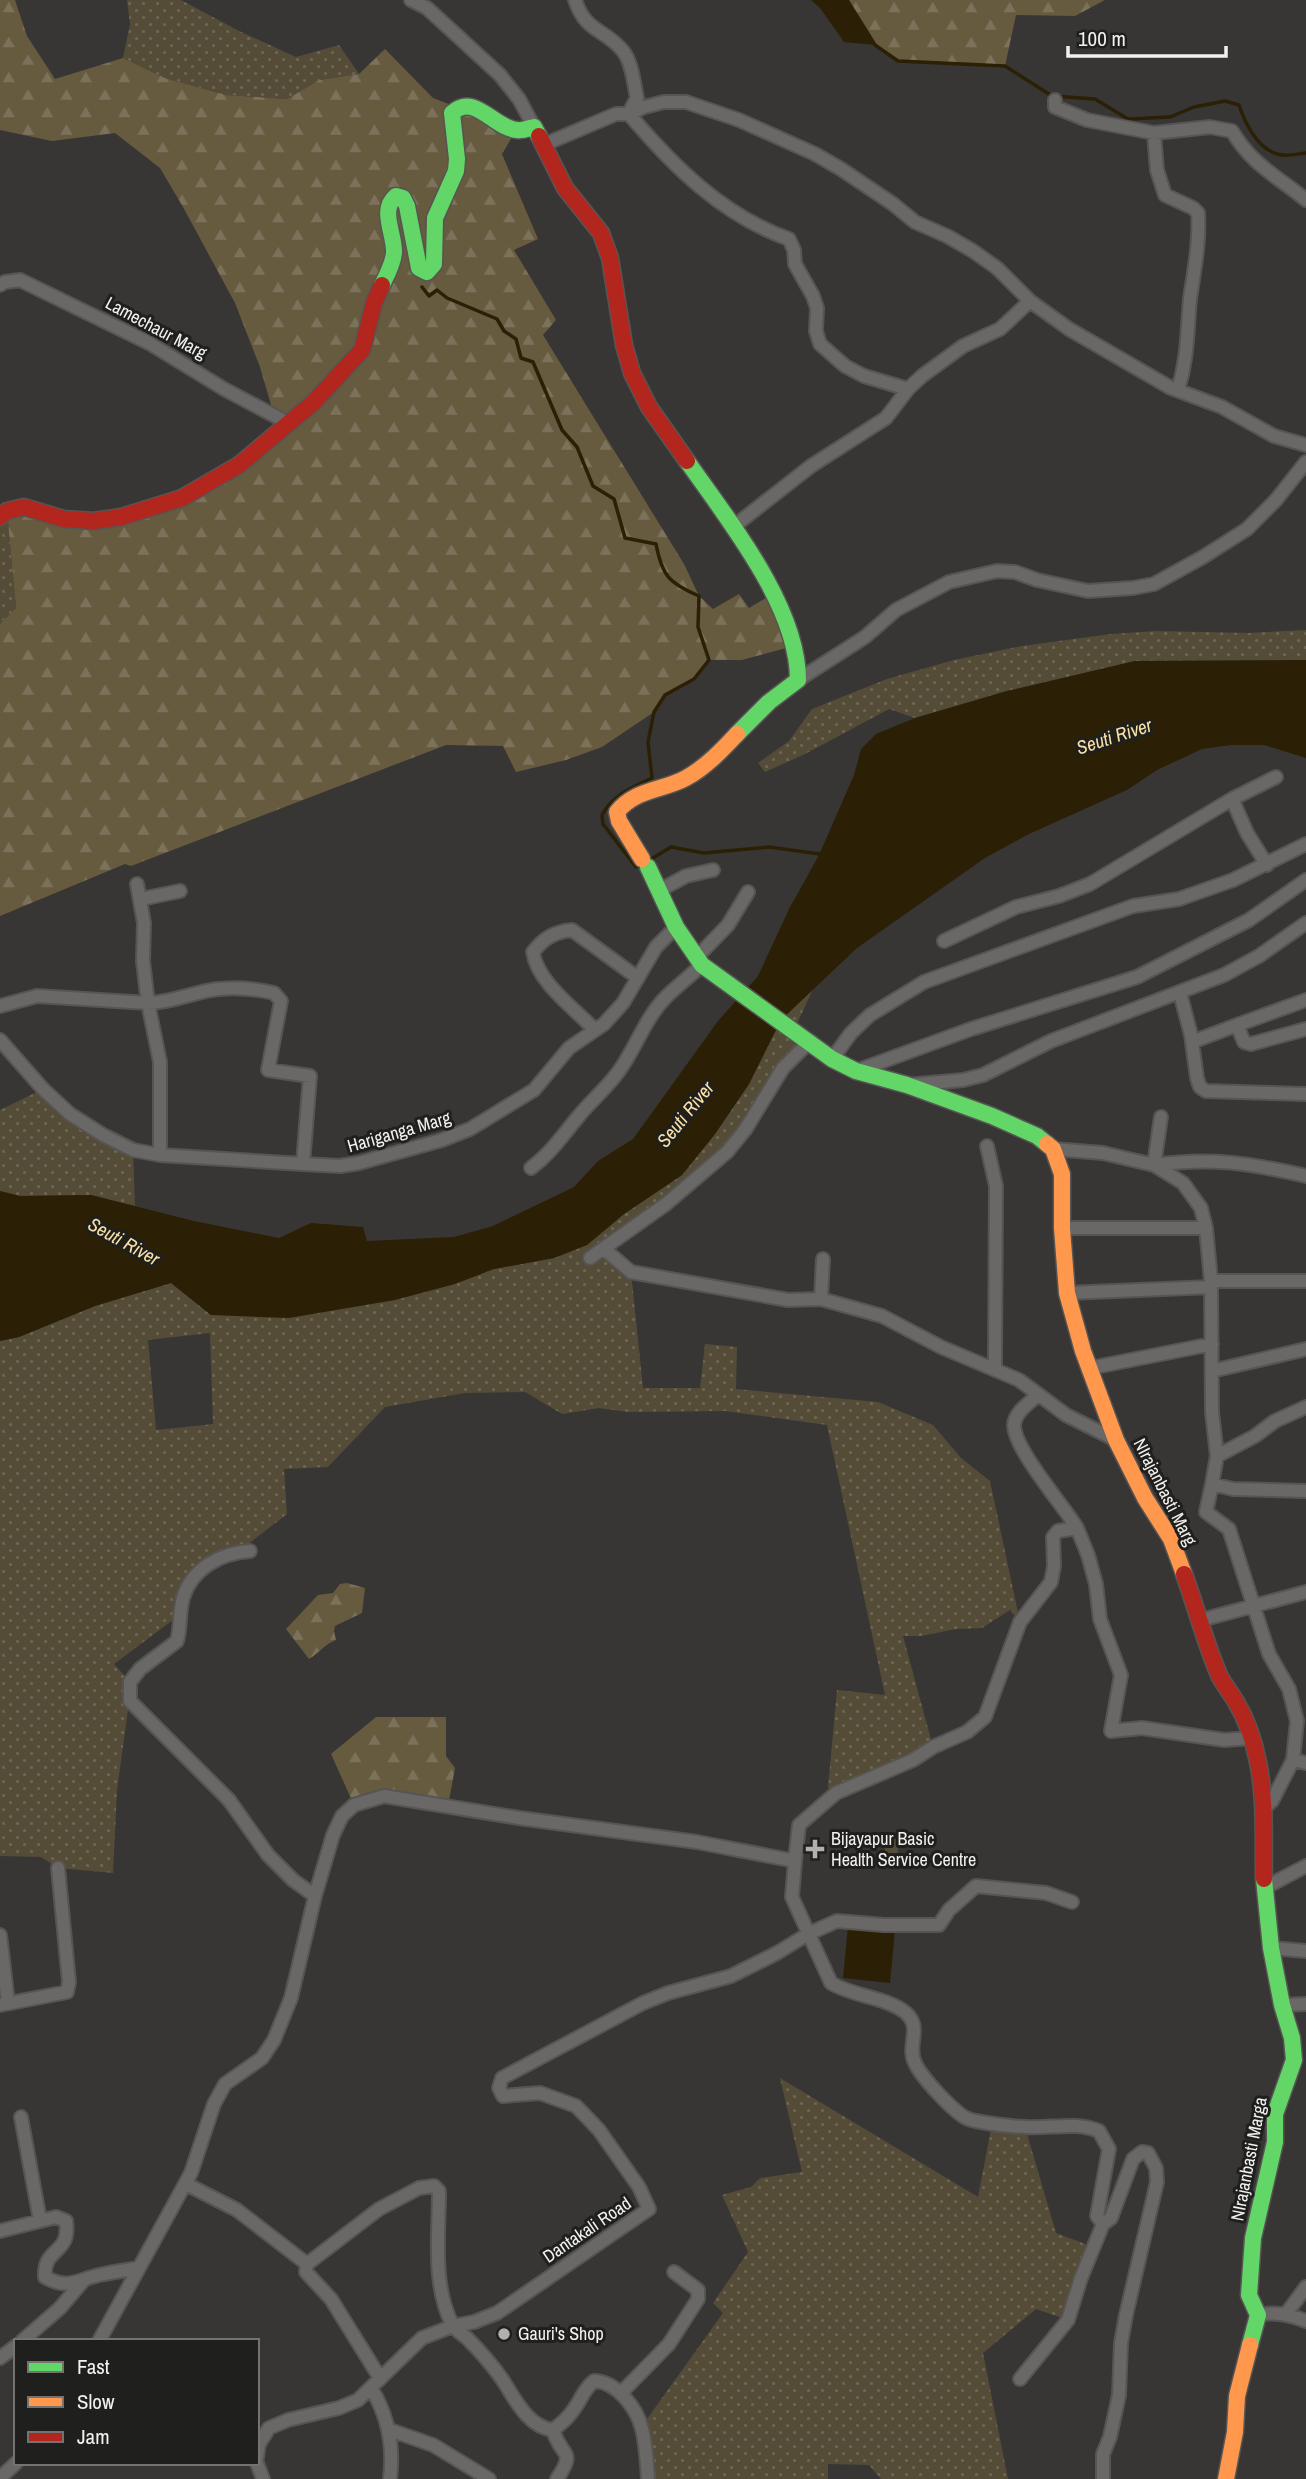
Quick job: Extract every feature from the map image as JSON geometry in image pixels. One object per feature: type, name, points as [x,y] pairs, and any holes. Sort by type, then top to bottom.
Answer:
[{"type":"street","points":[[411,0],[432,4],[500,75],[519,99],[565,188],[601,233],[610,258],[624,345],[638,384],[649,407],[733,527],[779,603],[792,634],[798,662],[798,680]]},
{"type":"street","points":[[575,0],[580,15],[590,27],[609,37],[625,53],[637,98],[629,114]]},
{"type":"street","points":[[1055,100],[1055,107],[1087,120],[1154,133],[1210,127],[1232,131],[1261,167],[1306,200]]},
{"type":"street","points":[[543,145],[616,114],[629,114],[664,102],[686,103],[739,120],[815,154],[893,204],[915,222],[973,251],[997,268],[1030,301],[1069,329],[1178,390],[1222,407],[1273,436],[1306,445]]},
{"type":"street","points":[[0,517],[24,507],[64,519],[94,521],[152,509],[182,498],[239,465],[289,424],[338,377],[362,349],[374,303],[394,255],[393,234],[387,209],[396,196],[402,198],[407,206],[419,268],[427,272],[434,264],[435,218],[456,171],[452,113],[456,108],[461,105],[477,107],[503,125],[516,130],[534,127]]},
{"type":"street","points":[[629,114],[667,157],[720,203],[766,231],[789,239],[794,250],[795,264],[813,296],[817,309],[816,331],[820,344],[845,366],[864,376],[908,389]]},
{"type":"street","points":[[1154,133],[1157,170],[1165,195],[1198,213],[1198,247],[1187,326],[1186,362],[1178,390]]},
{"type":"street","name":"Lamechaur Marg","points":[[0,285],[20,280],[149,343],[223,389],[289,424]]},
{"type":"street","points":[[733,527],[811,466],[886,418],[908,389],[922,376],[963,346],[1000,329],[1030,301]]},
{"type":"street","points":[[1263,1809],[1272,1801],[1299,1762],[1297,1721],[1289,1689],[1269,1654],[1229,1529],[1206,1512],[1217,1456],[1212,1412],[1211,1284],[1206,1228],[1201,1208],[1183,1183],[1154,1165],[1103,1153],[1053,1149],[1037,1136],[992,1116],[908,1085],[856,1071],[832,1059],[703,965],[676,927],[660,890],[619,821],[617,812],[621,805],[635,794],[686,778],[706,764],[779,691],[865,637],[896,610],[949,582],[997,571],[1014,572],[1037,580],[1088,590],[1133,589],[1154,584],[1245,530],[1276,500],[1306,462]]},
{"type":"street","points":[[944,941],[1016,907],[1090,884],[1232,799],[1276,777]]},
{"type":"street","points":[[1232,799],[1247,833],[1267,865]]},
{"type":"street","points":[[832,1059],[870,1015],[924,982],[1133,906],[1178,898],[1233,880],[1306,844]]},
{"type":"street","points":[[660,890],[686,876],[713,870]]},
{"type":"street","points":[[856,1071],[971,1029],[1137,977],[1249,920],[1306,880]]},
{"type":"street","points":[[137,884],[144,923],[143,961],[148,1003],[160,1062],[160,1155]]},
{"type":"street","points":[[141,899],[180,891]]},
{"type":"street","points":[[531,1168],[563,1139],[578,1117],[611,1082],[624,1065],[643,1027],[666,997],[703,965],[748,892]]},
{"type":"street","points":[[908,1085],[963,1080],[983,1075],[1051,1041],[1224,975],[1259,956],[1306,923]]},
{"type":"street","name":"Hariganga Marg","points":[[0,1040],[43,1089],[70,1114],[133,1150],[160,1155],[303,1164],[340,1166],[359,1163],[442,1140],[470,1129],[534,1090],[569,1048],[604,1024],[623,1003],[656,947],[676,927]]},
{"type":"street","points":[[595,1030],[550,985],[535,964],[533,952],[540,943],[556,932],[572,930],[638,978]]},
{"type":"street","points":[[0,1006],[37,996],[164,1003],[217,989],[248,988],[274,993],[281,1001],[268,1070],[310,1076],[303,1164]]},
{"type":"street","points":[[1180,993],[1200,1087],[1206,1091],[1306,1094]]},
{"type":"street","points":[[1192,1042],[1306,1000]]},
{"type":"street","points":[[1237,1025],[1244,1042],[1251,1044],[1306,1029]]},
{"type":"street","points":[[590,1258],[666,1205],[727,1152],[745,1130],[783,1068],[810,1041]]},
{"type":"street","points":[[1154,1165],[1160,1117]]},
{"type":"street","points":[[987,1146],[996,1186],[995,1368]]},
{"type":"street","name":"NIrajanbasti Marg","points":[[1053,1149],[1062,1174],[1062,1228],[1067,1293],[1077,1330],[1116,1440],[1145,1498],[1171,1539],[1201,1619],[1210,1653],[1252,1738],[1259,1764],[1263,1809],[1264,1888]]},
{"type":"street","points":[[1154,1165],[1189,1160],[1228,1161],[1306,1176]]},
{"type":"street","points":[[1062,1228],[1206,1228]]},
{"type":"street","points":[[604,1249],[631,1272],[789,1300],[821,1299],[882,1316],[941,1347],[1019,1380],[1066,1415],[1116,1440]]},
{"type":"street","points":[[821,1299],[823,1259]]},
{"type":"street","points":[[1067,1293],[1306,1281]]},
{"type":"street","points":[[1090,1368],[1212,1344]]},
{"type":"street","points":[[1212,1371],[1306,1349]]},
{"type":"street","points":[[1038,1395],[1019,1412],[1014,1423],[1017,1437],[1029,1460],[1077,1528],[1088,1555],[1096,1584],[1100,1619],[1121,1675],[1111,1731],[1142,1728],[1224,1740],[1252,1738]]},
{"type":"street","points":[[1217,1456],[1255,1436],[1275,1421],[1306,1407]]},
{"type":"street","points":[[1212,1484],[1233,1489],[1306,1491]]},
{"type":"street","points":[[1077,1528],[1058,1531],[1053,1537],[1054,1566],[1051,1582],[1020,1622],[985,1717],[967,1732],[933,1747],[913,1760],[836,1793],[799,1825],[792,1896],[831,1983],[844,1991],[895,2006],[907,2014],[915,2025],[912,2053],[915,2064],[952,2108],[968,2119],[1025,2127],[1085,2125],[1100,2131],[1109,2149],[1097,2216],[1103,2224]]},
{"type":"street","points":[[250,1552],[234,1553],[216,1559],[205,1567],[184,1597],[177,1642],[141,1669],[130,1682],[130,1701],[229,1800],[268,1855],[293,1880],[315,1896]]},
{"type":"street","points":[[1201,1619],[1306,1592]]},
{"type":"street","points":[[100,2339],[186,2184],[214,2104],[225,2084],[262,2059],[274,2040],[291,1998],[315,1896],[333,1835],[342,1816],[354,1805],[384,1796],[519,1818],[697,1842],[795,1861]]},
{"type":"street","points":[[1264,1888],[1306,1866]]},
{"type":"street","points":[[0,1935],[4,2004],[67,1992],[69,1982],[58,1868]]},
{"type":"street","points":[[808,1934],[837,1921],[884,1925],[939,1925],[949,1910],[976,1886],[1046,1893],[1072,1902]]},
{"type":"street","name":"NIrajanbasti Marga","points":[[1258,2315],[1249,2295],[1254,2238],[1275,2142],[1275,2114],[1294,2060],[1292,2038],[1270,1948],[1264,1888]]},
{"type":"street","name":"Dantakali Road","points":[[259,2444],[269,2428],[288,2420],[339,2409],[358,2400],[422,2338],[498,2313],[649,2209],[639,2187],[599,2130],[576,2106],[540,2093],[503,2096],[499,2088],[502,2078],[643,2003],[668,1993],[730,1976],[808,1934]]},
{"type":"street","points":[[1270,1948],[1306,1951]]},
{"type":"street","points":[[1282,2005],[1306,2004]]},
{"type":"street","points":[[21,2117],[40,2220]]},
{"type":"street","points":[[1020,2379],[1068,2320],[1081,2278],[1103,2224],[1111,2218],[1133,2159],[1142,2152],[1148,2153],[1156,2168],[1157,2182],[1126,2315],[1121,2343],[1119,2395],[1110,2437],[1103,2454],[1103,2479]]},
{"type":"street","points":[[186,2184],[237,2210],[307,2264]]},
{"type":"street","points":[[380,2378],[331,2300],[306,2272],[307,2264],[379,2209],[419,2188],[434,2186],[439,2191],[439,2266],[442,2295],[453,2326],[497,2372],[524,2413],[544,2429],[553,2430]]},
{"type":"street","points":[[0,2231],[56,2217],[66,2221],[68,2236],[63,2246],[51,2255],[44,2266],[45,2277],[54,2283],[67,2284],[139,2268]]},
{"type":"street","points":[[621,2393],[669,2344],[698,2299],[698,2290],[674,2272]]},
{"type":"street","points":[[24,2339],[60,2308],[83,2281]]},
{"type":"street","points":[[1286,2314],[1306,2287]]},
{"type":"street","points":[[1226,2479],[1235,2432],[1237,2396],[1258,2315],[1269,2312],[1306,2320]]},
{"type":"street","points":[[553,2430],[575,2409],[585,2389],[594,2381],[604,2381],[621,2393],[642,2426],[648,2479]]},
{"type":"street","points":[[371,2388],[383,2407],[390,2430],[390,2479]]},
{"type":"street","points":[[390,2430],[433,2445],[489,2479]]},
{"type":"street","points":[[553,2430],[556,2441],[567,2454],[568,2462],[556,2479]]},
{"type":"street","points":[[0,2478],[14,2465]]},
{"type":"shaded area","points":[[127,0],[181,0],[296,57],[339,45],[359,74],[319,80],[287,99],[226,95],[165,78],[123,58],[130,24]]},
{"type":"shaded area","points":[[7,511],[16,608],[0,624],[0,517]]},
{"type":"shaded area","points":[[1306,630],[1306,660],[1135,661],[1007,691],[915,718],[889,709],[765,772],[758,763],[789,741],[812,709],[887,679],[954,660],[1022,646],[1111,634]]},
{"type":"shaded area","points":[[813,989],[794,1030],[810,1041],[745,1130],[605,1249],[631,1272],[643,1388],[700,1388],[705,1344],[737,1347],[736,1389],[878,1402],[933,1425],[961,1458],[990,1481],[1020,1622],[1010,1610],[982,1628],[903,1636],[933,1747],[836,1793],[828,1788],[837,1690],[885,1695],[827,1425],[725,1411],[628,1412],[599,1408],[562,1414],[525,1392],[465,1393],[385,1407],[328,1467],[284,1469],[287,1514],[192,1582],[181,1614],[114,1664],[130,1682],[117,1790],[113,1873],[58,1868],[41,1857],[0,1856],[0,1341],[19,1337],[95,1306],[171,1283],[211,1315],[554,1258],[587,1245],[624,1214],[682,1175],[715,1134],[749,1084],[781,1020]],"holes":[[[210,1333],[213,1424],[156,1430],[148,1340]]]},
{"type":"shaded area","points":[[43,1089],[133,1150],[135,1206],[91,1195],[20,1196],[0,1191],[0,1110]]},
{"type":"shaded area","points":[[885,1838],[898,1838],[898,1853],[885,1853]]},
{"type":"shaded area","points":[[780,2078],[978,2197],[992,2124],[1025,2127],[1056,2233],[1093,2247],[1068,2320],[1036,2309],[983,2353],[1008,2479],[881,2479],[869,2465],[828,2464],[828,2479],[648,2479],[642,2426],[723,2313],[713,2303],[748,2252],[722,2195],[751,2187],[760,2178],[802,2172]]},
{"type":"green space","points":[[0,0],[15,0],[27,36],[55,79],[123,58],[165,78],[226,95],[287,99],[319,80],[359,74],[385,49],[433,98],[516,130],[502,154],[538,239],[514,250],[556,320],[543,335],[684,564],[699,596],[713,609],[739,594],[749,608],[774,593],[794,646],[742,660],[709,660],[694,679],[665,695],[654,712],[602,747],[566,760],[516,772],[503,746],[446,745],[131,866],[125,864],[0,916],[0,624],[16,608],[7,511],[94,521],[182,498],[289,424],[274,415],[260,367],[235,303],[160,168],[115,133],[52,141],[0,130]]},
{"type":"green space","points":[[847,0],[1105,0],[1075,16],[1016,15],[1005,66],[898,61],[873,43]]},
{"type":"green space","points":[[340,1584],[365,1588],[362,1613],[335,1626],[336,1640],[309,1659],[286,1629],[318,1595],[333,1593]]},
{"type":"green space","points":[[376,1717],[446,1717],[446,1756],[455,1768],[448,1806],[384,1796],[354,1805],[331,1754]]},
{"type":"water","points":[[811,0],[847,0],[875,45],[844,42],[820,8]]},
{"type":"water","name":"Seuti River","points":[[1306,660],[1306,758],[1264,745],[1231,745],[1202,749],[1157,770],[1127,790],[1029,834],[985,858],[857,948],[781,1020],[749,1084],[715,1134],[682,1175],[624,1214],[587,1245],[554,1258],[494,1269],[455,1284],[395,1300],[289,1318],[211,1315],[171,1283],[95,1306],[19,1337],[0,1341],[0,1191],[20,1196],[91,1195],[194,1221],[279,1238],[311,1223],[363,1227],[367,1241],[454,1237],[493,1226],[574,1187],[598,1161],[633,1139],[718,1021],[758,976],[789,909],[819,855],[854,775],[861,749],[876,734],[915,718],[1007,691],[1135,661]]},
{"type":"water","points":[[848,1926],[895,1930],[890,1983],[843,1978]]},
{"type":"waterway","points":[[847,0],[875,45],[898,61],[1005,66],[1052,96],[1095,99],[1128,119],[1170,117],[1194,107],[1225,101],[1239,105],[1253,134],[1270,151],[1284,155],[1306,153]]},
{"type":"waterway","points":[[422,287],[429,296],[437,290],[447,298],[497,319],[504,331],[516,339],[521,358],[533,362],[562,430],[577,447],[593,486],[614,499],[625,538],[656,544],[661,564],[668,577],[680,587],[699,596],[698,627],[709,660],[694,679],[665,695],[654,712],[648,742],[652,778],[617,797],[602,815],[603,824],[636,867],[641,864]]},
{"type":"waterway","points":[[648,861],[671,847],[704,853],[769,847],[820,854]]},
{"type":"traffic: fast","points":[[382,285],[393,257],[394,246],[388,215],[391,202],[396,196],[403,198],[407,206],[419,268],[427,272],[434,264],[435,218],[456,171],[452,113],[460,108],[476,109],[508,128],[519,130],[534,127],[539,136]]},
{"type":"traffic: fast","points":[[687,461],[758,565],[774,594],[795,652],[798,680],[769,702],[737,734]]},
{"type":"traffic: fast","points":[[648,867],[676,927],[702,965],[832,1059],[856,1071],[907,1085],[992,1116],[1037,1136],[1047,1144]]},
{"type":"traffic: fast","points":[[1250,2345],[1258,2315],[1249,2295],[1253,2238],[1275,2142],[1275,2114],[1294,2060],[1292,2038],[1282,2005],[1271,1948],[1264,1879]]},
{"type":"traffic: slow","points":[[642,859],[619,821],[617,812],[632,799],[693,774],[737,734]]},
{"type":"traffic: slow","points":[[1047,1144],[1053,1149],[1062,1174],[1062,1228],[1067,1293],[1083,1351],[1116,1440],[1145,1498],[1171,1539],[1184,1574]]},
{"type":"traffic: slow","points":[[1226,2479],[1235,2432],[1237,2396],[1250,2345]]},
{"type":"traffic: jam","points":[[539,136],[565,188],[601,233],[610,258],[624,345],[632,373],[649,407],[687,461]]},
{"type":"traffic: jam","points":[[0,517],[7,511],[24,507],[64,519],[94,521],[121,517],[182,498],[239,465],[314,402],[362,350],[374,303],[382,285]]},
{"type":"traffic: jam","points":[[1184,1574],[1219,1675],[1250,1731],[1262,1791],[1264,1879]]},
{"type":"place","name":"Bijayapur Basic Health Service Centre","points":[[815,1849]]},
{"type":"place","name":"Gauri's Shop","points":[[504,2334]]}]
